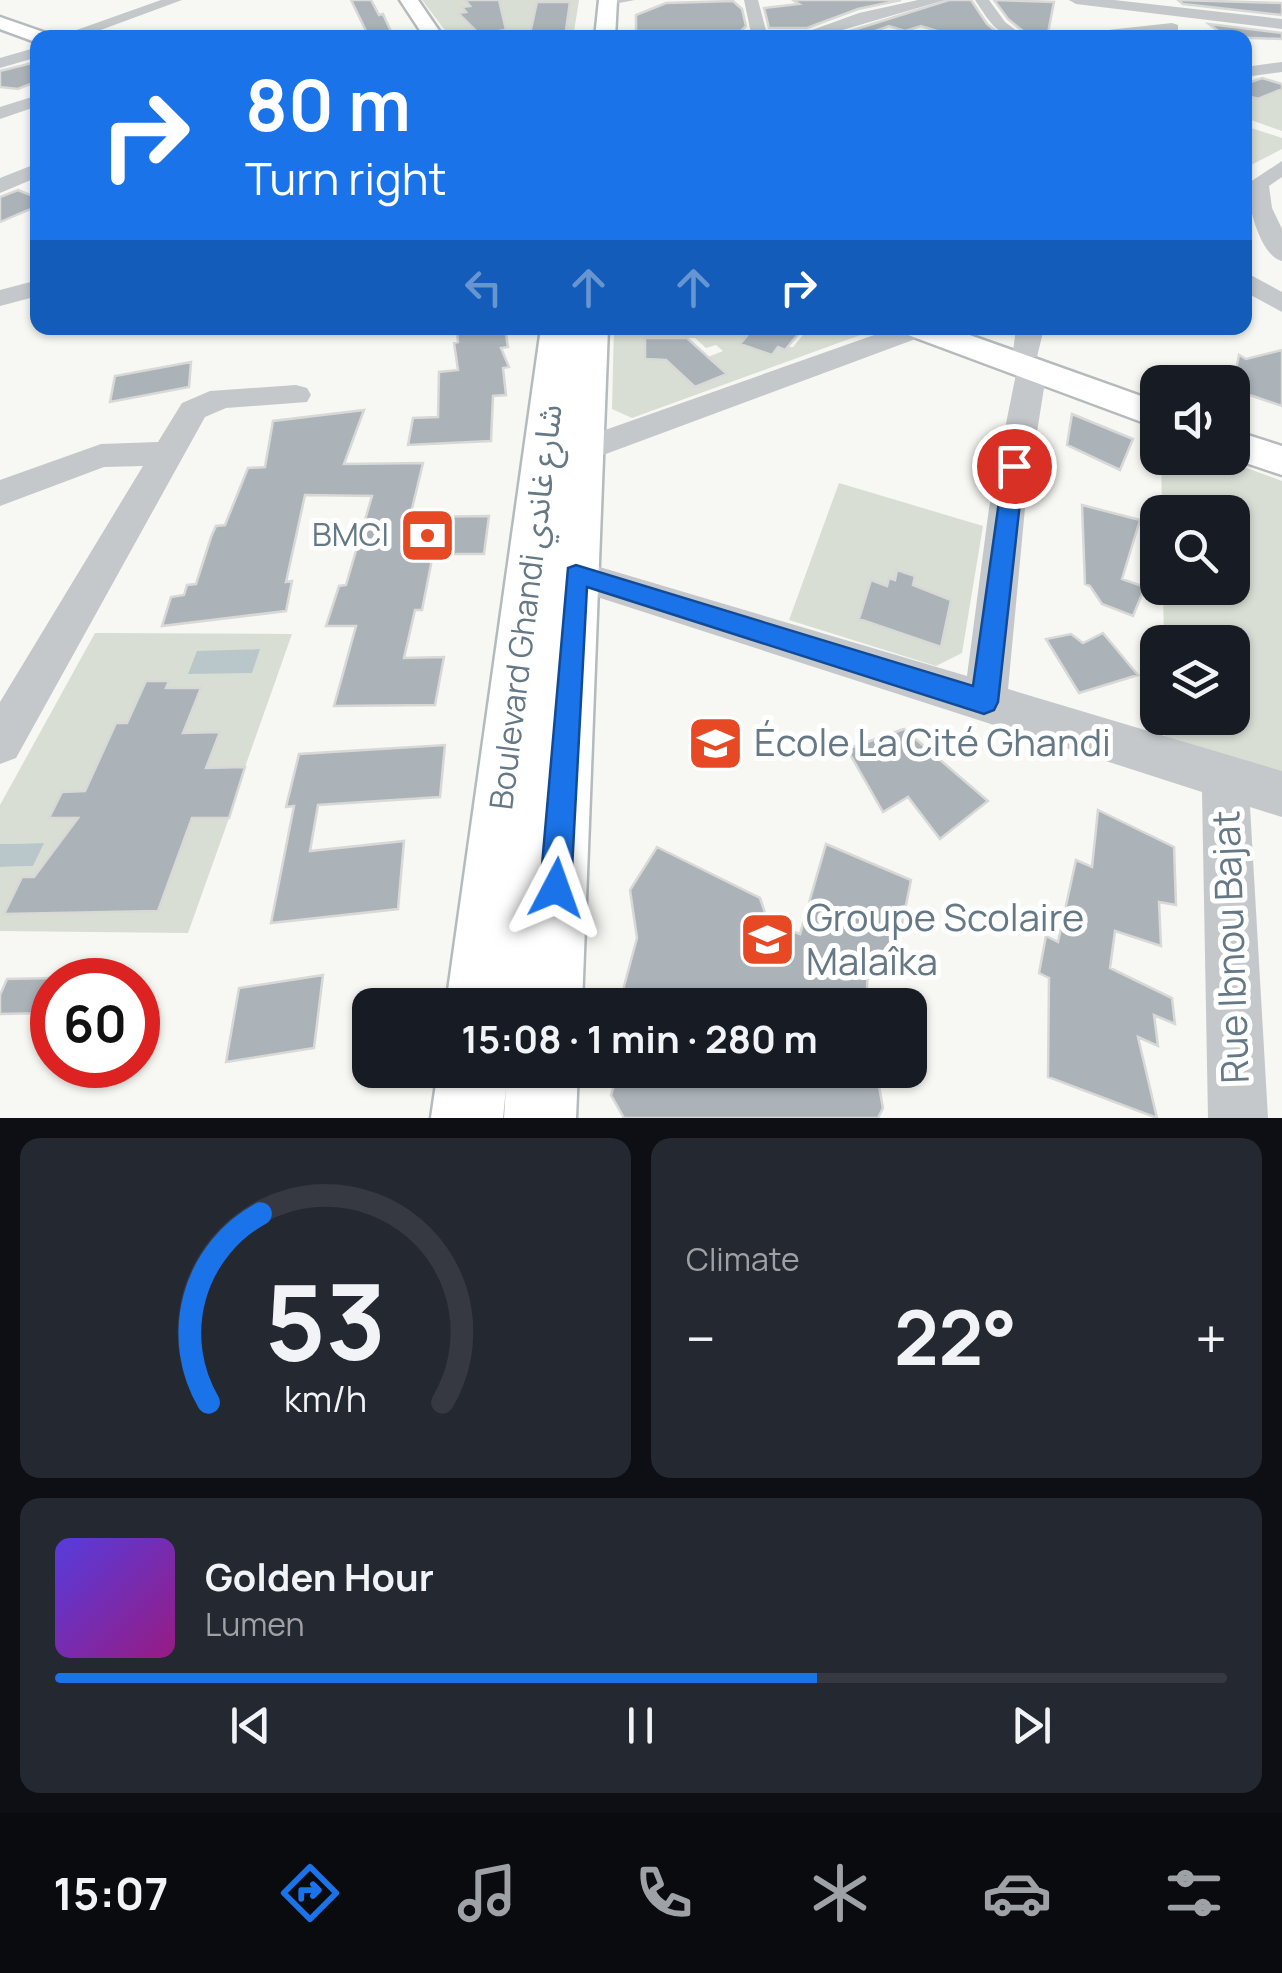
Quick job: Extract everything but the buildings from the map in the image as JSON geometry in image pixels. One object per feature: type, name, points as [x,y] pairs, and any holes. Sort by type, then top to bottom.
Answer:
[{"type":"main road","points":[[392,0],[413,30]]},
{"type":"main road","points":[[409,0],[430,30]]},
{"type":"main road","points":[[606,30],[608,0]]},
{"type":"main road","points":[[0,23],[30,34]]},
{"type":"main road","points":[[0,32],[30,45]]},
{"type":"main road","name":"Boulevard Ghandi شارع غاندي","points":[[482,988],[557,335]]},
{"type":"main road","name":"Boulevard Ghandi شارع غاندي","points":[[549,988],[590,335]]},
{"type":"main road","points":[[957,335],[1030,349],[1140,407]]},
{"type":"main road","points":[[984,335],[1140,391]]},
{"type":"main road","points":[[1250,431],[1282,443]]},
{"type":"main road","points":[[1250,449],[1282,461]]},
{"type":"main road","points":[[467,1118],[470,1088]]},
{"type":"main road","points":[[540,1118],[542,1088]]},
{"type":"street","points":[[86,30],[175,0]]},
{"type":"street","points":[[608,0],[628,0]]},
{"type":"street","points":[[751,0],[758,30]]},
{"type":"street","points":[[821,30],[938,0]]},
{"type":"street","points":[[982,0],[1007,30]]},
{"type":"street","points":[[1076,0],[1276,23]]},
{"type":"street","points":[[842,23],[865,30]]},
{"type":"street","points":[[1191,30],[1276,23]]},
{"type":"street","points":[[0,64],[30,52]]},
{"type":"street","points":[[1252,71],[1282,68]]},
{"type":"street","points":[[0,113],[30,103]]},
{"type":"street","points":[[1282,167],[1258,184],[1257,196],[1282,254]]},
{"type":"street","points":[[0,186],[30,173]]},
{"type":"street","points":[[1252,285],[1282,304]]},
{"type":"street","points":[[0,298],[30,290]]},
{"type":"street","points":[[583,450],[901,335]]},
{"type":"street","points":[[984,702],[1006,508],[1030,349]]},
{"type":"street","points":[[0,743],[168,453],[200,405],[221,398],[296,396]]},
{"type":"street","points":[[0,493],[101,456],[168,453]]},
{"type":"street","points":[[576,575],[1282,794]]},
{"type":"street","name":"Rue Ibnou Bajat","points":[[1224,776],[1238,1118]]},
{"type":"shaded area","points":[[422,0],[579,0],[574,30],[445,30]]},
{"type":"shaded area","points":[[1282,89],[1282,131],[1252,120],[1252,97],[1258,99]]},
{"type":"shaded area","points":[[1252,128],[1282,138],[1282,149],[1252,164]]},
{"type":"shaded area","points":[[614,335],[749,335],[772,355],[778,347],[793,347],[803,335],[860,335],[632,418],[612,409]],"holes":[[[645,338],[695,338],[706,348],[716,345],[723,351],[708,357],[645,359]]]},
{"type":"shaded area","points":[[1250,469],[1282,481],[1282,772],[1165,736],[1250,735],[1250,625],[1164,625],[1163,605],[1250,605],[1250,495],[1162,495],[1161,475],[1250,475]]},
{"type":"shaded area","points":[[839,483],[983,526],[962,653],[936,666],[789,620]],"holes":[[[897,571],[915,576],[913,585],[927,590],[899,633],[859,619],[871,581],[887,586],[889,578],[895,580]]]},
{"type":"shaded area","points":[[95,633],[292,634],[245,767],[223,768],[195,818],[229,818],[188,933],[0,931],[0,867],[33,866],[43,843],[0,844],[0,805]],"holes":[[[168,681],[164,691],[200,688],[183,733],[219,733],[206,768],[160,769],[116,723],[127,723],[146,682]],[[166,790],[156,818],[49,817],[62,792]],[[63,839],[158,911],[5,913],[22,877],[34,877]]]},
{"type":"shaded area","points":[[260,649],[252,673],[188,674],[197,651]]},
{"type":"shaded area","points":[[44,843],[33,866],[0,867],[0,844]]},
{"type":"place","name":"BMCI","points":[[428,535]]},
{"type":"place","name":"École La Cité Ghandi","points":[[715,743]]},
{"type":"place","name":"Groupe Scolaire Malaîka","points":[[767,940]]},
{"type":"route","points":[[556,888],[576,575],[984,702],[1014,466]]}]
